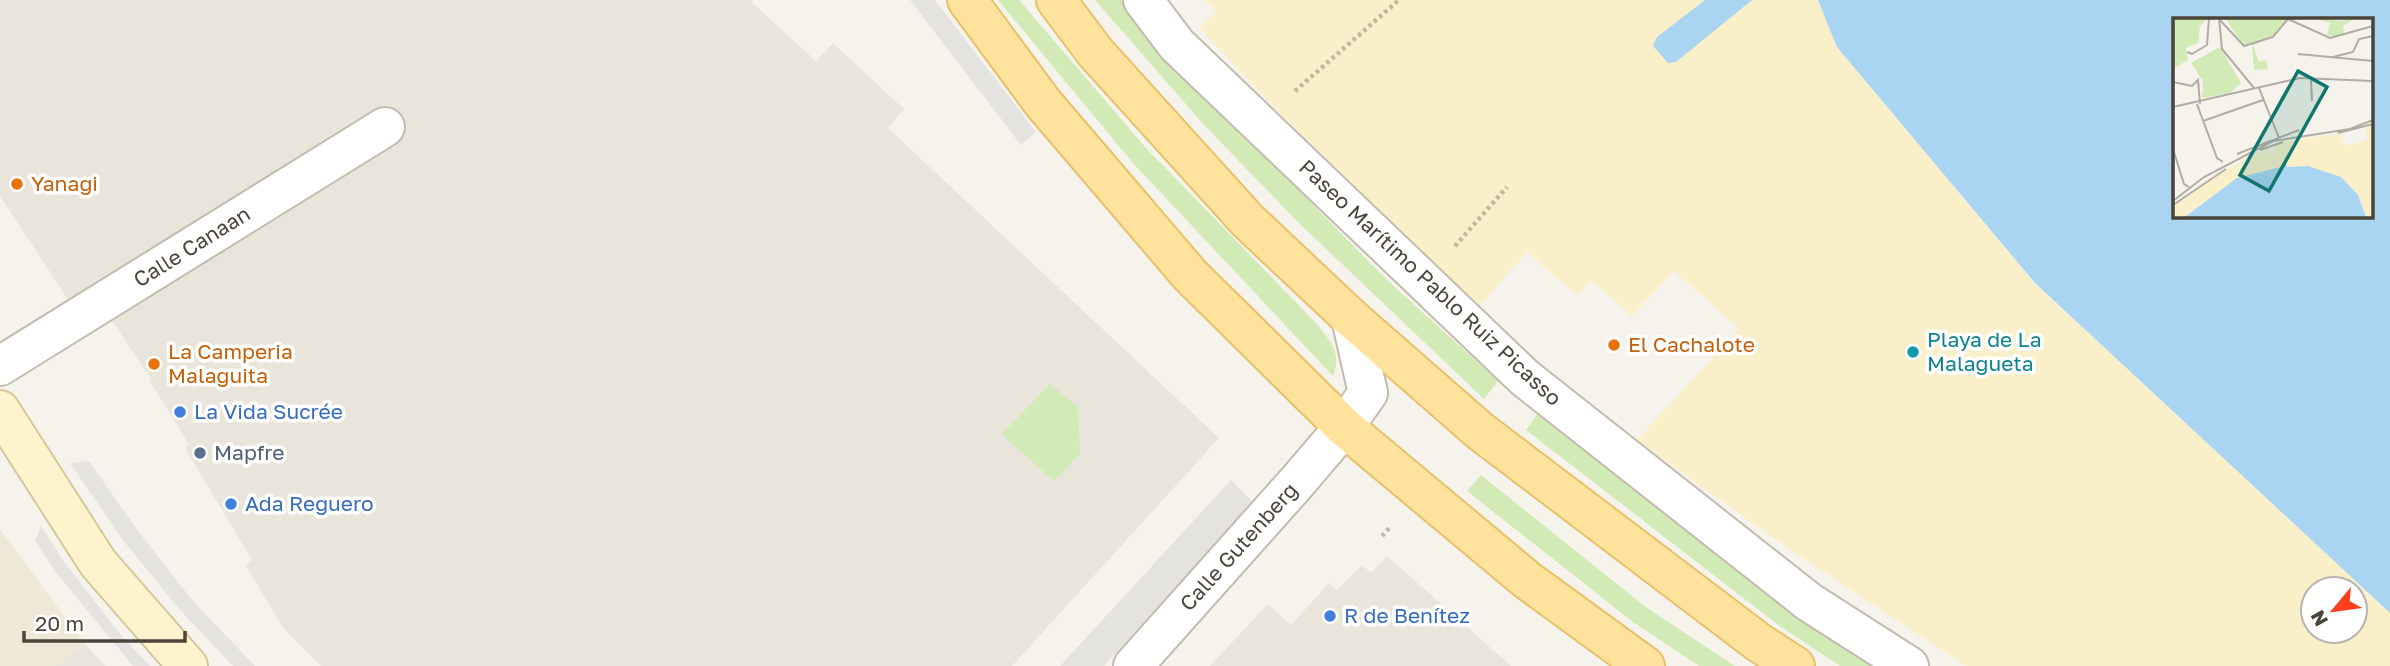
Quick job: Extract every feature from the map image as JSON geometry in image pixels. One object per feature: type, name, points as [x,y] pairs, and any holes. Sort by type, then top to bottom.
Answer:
[{"type":"main road","points":[[967,0],[1043,103],[1190,275],[1344,427],[1527,580],[1645,666]]},
{"type":"main road","points":[[1056,0],[1095,52],[1248,221],[1351,318],[1480,431],[1758,642],[1795,666]]},
{"type":"main road","points":[[0,410],[98,563],[188,666]]},
{"type":"street","name":"Paseo Marítimo Pablo Ruiz Picasso","points":[[1143,0],[1177,45],[1525,378],[1809,601],[1909,666]]},
{"type":"street","name":"Calle Canaan","points":[[0,366],[385,127]]},
{"type":"street","name":"Calle Gutenberg","points":[[1133,666],[1344,427],[1368,393],[1351,318]]},
{"type":"path","points":[[1292,94],[1399,0]]},
{"type":"shaded area","points":[[0,0],[754,0],[752,2],[759,9],[816,61],[833,43],[904,109],[888,128],[1219,438],[1012,666],[321,666],[284,629],[246,566],[252,560],[185,448],[189,444],[149,380],[151,379],[110,318],[88,330],[0,196]]},
{"type":"shaded area","points":[[910,0],[935,0],[1036,132],[1021,145]]},
{"type":"shaded area","points":[[89,461],[138,531],[193,601],[255,666],[233,666],[180,610],[122,539],[70,463]]},
{"type":"shaded area","points":[[1231,480],[1254,503],[1104,666],[1060,666]]},
{"type":"shaded area","points":[[41,526],[65,563],[123,638],[150,666],[133,666],[54,570],[35,541]]},
{"type":"shaded area","points":[[0,529],[85,644],[54,666],[0,666]]},
{"type":"shaded area","points":[[1387,556],[1511,666],[1210,666],[1268,604],[1291,625],[1329,583],[1337,590],[1362,565],[1371,573]]},
{"type":"shaded area","points":[[85,644],[105,666],[54,666]]},
{"type":"green space","points":[[998,0],[1019,0],[1146,148],[1317,324],[1331,342],[1336,354],[1333,376],[1132,162]]},
{"type":"green space","points":[[1095,0],[1128,0],[1223,113],[1387,280],[1498,381],[1484,399],[1299,223],[1205,126]]},
{"type":"green space","points":[[1050,384],[1078,407],[1080,454],[1054,481],[1002,434]]},
{"type":"green space","points":[[1539,412],[1877,666],[1840,666],[1777,624],[1526,430]]},
{"type":"green space","points":[[1481,475],[1647,608],[1735,666],[1699,666],[1633,622],[1467,491]]},
{"type":"sand","name":"Playa de La Malagueta","points":[[1206,0],[1818,0],[1837,47],[2034,283],[2349,575],[2299,575],[2299,645],[2369,645],[2369,594],[2390,613],[2390,666],[1966,666],[1783,545],[1637,440],[1739,329],[1674,271],[1632,316],[1591,280],[1577,295],[1527,252],[1478,308],[1277,110],[1199,28],[1216,12]]},
{"type":"water","points":[[1705,0],[1752,0],[1676,62],[1668,63],[1653,46],[1657,37]]},
{"type":"water","points":[[1818,0],[2390,0],[2390,613],[2369,593],[2369,575],[2349,575],[2035,283],[1837,47]]},
{"type":"place","name":"Yanagi","points":[[17,184]]},
{"type":"place","name":"El Cachalote","points":[[1614,345]]},
{"type":"place","name":"Playa de La Malagueta","points":[[1913,352]]},
{"type":"place","name":"La Camperia Malaguita","points":[[154,364]]},
{"type":"place","name":"La Vida Sucrée","points":[[180,412]]},
{"type":"place","name":"Mapfre","points":[[200,453]]},
{"type":"place","name":"Ada Reguero","points":[[231,504]]},
{"type":"place","name":"R de Benítez","points":[[1330,616]]}]
